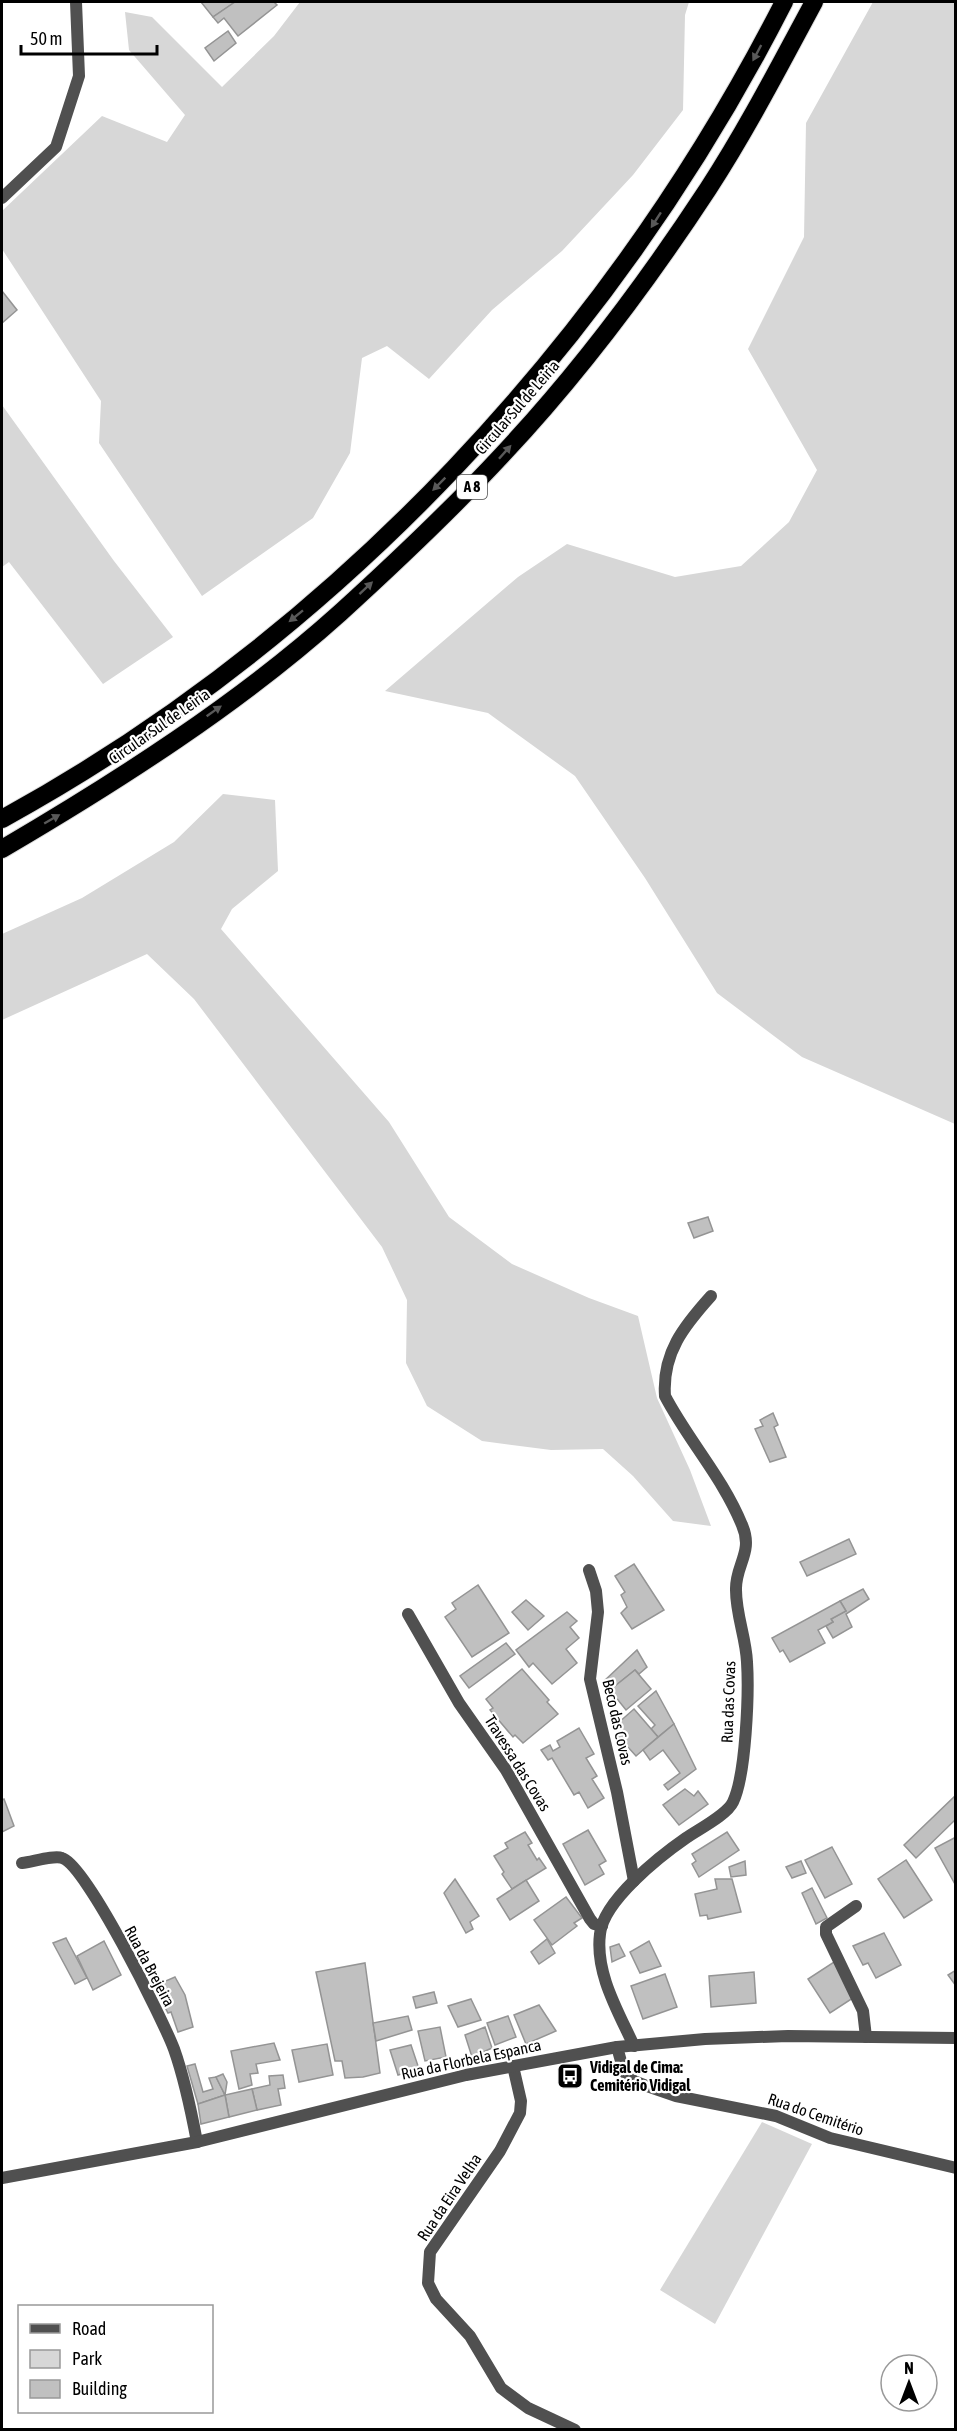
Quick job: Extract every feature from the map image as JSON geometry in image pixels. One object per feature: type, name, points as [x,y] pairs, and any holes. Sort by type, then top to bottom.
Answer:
[{"type":"highway","name":"Circular Sul de Leiria","points":[[2,819],[124,745],[220,677],[311,605],[474,449],[556,352],[652,226],[747,74],[784,2]]},
{"type":"highway","name":"Circular Sul de Leiria","points":[[2,849],[131,770],[221,707],[290,654],[339,614],[485,473],[585,358],[649,274],[709,187],[769,85],[814,2]]},
{"type":"street","points":[[2,198],[56,147],[79,76],[76,2]]},
{"type":"street","name":"Rua das Covas","points":[[634,2046],[614,2002],[602,1965],[599,1949],[602,1926],[605,1918],[633,1881],[660,1856],[732,1803],[739,1782],[745,1739],[747,1661],[735,1594],[737,1573],[747,1552],[743,1526],[706,1461],[669,1403],[664,1377],[671,1352],[686,1324],[711,1296]]},
{"type":"street","name":"Beco das Covas","points":[[589,1570],[596,1591],[598,1612],[590,1678],[617,1792],[633,1881]]},
{"type":"street","name":"Travessa das Covas","points":[[408,1614],[459,1703],[506,1770],[590,1919],[594,1924],[602,1926]]},
{"type":"street","name":"Rua da Brejeira","points":[[22,1863],[63,1857],[76,1868],[91,1889],[137,1973],[173,2049],[189,2097],[197,2142]]},
{"type":"street","points":[[856,1906],[826,1927],[826,1934],[863,2011],[867,2037]]},
{"type":"street","name":"Rua da Florbela Espanca","points":[[2,2178],[197,2142],[401,2090],[617,2047],[705,2039],[788,2036],[956,2038]]},
{"type":"street","name":"Rua do Cemitério","points":[[617,2047],[624,2072],[633,2081],[647,2086],[676,2096],[776,2116],[830,2138],[956,2168]]},
{"type":"street","name":"Rua da Eira Velha","points":[[513,2066],[520,2093],[520,2113],[500,2151],[430,2252],[428,2283],[436,2299],[470,2336],[501,2388],[528,2408],[575,2430]]},
{"type":"green space","points":[[300,2],[689,2],[685,15],[683,110],[633,175],[562,251],[492,310],[429,379],[387,346],[362,358],[350,453],[313,518],[202,596],[99,443],[101,401],[2,249],[2,211],[102,116],[167,142],[185,115],[129,50],[125,12],[152,17],[222,87],[274,36]]},
{"type":"green space","points":[[873,2],[955,2],[955,1124],[802,1057],[717,993],[645,878],[575,776],[488,713],[385,691],[518,577],[567,544],[675,577],[741,566],[789,522],[817,470],[748,349],[804,237],[806,123]]},
{"type":"green space","points":[[2,405],[114,561],[173,637],[103,684],[9,562],[2,567]]},
{"type":"green space","points":[[223,794],[275,800],[278,871],[232,909],[221,929],[389,1122],[449,1217],[512,1264],[589,1298],[638,1316],[657,1398],[690,1470],[711,1526],[673,1521],[633,1476],[603,1449],[551,1450],[482,1441],[427,1406],[406,1363],[407,1300],[382,1247],[194,999],[147,954],[2,1020],[2,934],[82,898],[174,842]]},
{"type":"green space","points":[[762,2122],[812,2144],[715,2324],[660,2290]]},
{"type":"building","points":[[201,2],[235,2],[213,17]]},
{"type":"building","points":[[235,2],[274,2],[277,5],[238,36],[224,18],[218,23],[213,17]]},
{"type":"building","points":[[228,31],[236,43],[214,61],[205,48]]},
{"type":"building","points":[[2,291],[17,310],[2,323]]},
{"type":"building","points":[[708,1217],[713,1231],[694,1238],[688,1223]]},
{"type":"building","points":[[773,1413],[778,1425],[774,1427],[786,1457],[770,1462],[755,1429],[763,1426],[760,1420]]},
{"type":"building","points":[[849,1539],[856,1554],[807,1576],[800,1562]]},
{"type":"building","points":[[634,1564],[664,1610],[632,1629],[621,1613],[627,1607],[621,1595],[625,1592],[615,1576]]},
{"type":"building","points":[[478,1585],[509,1633],[472,1657],[445,1617],[456,1609],[452,1603]]},
{"type":"building","points":[[863,1589],[869,1599],[846,1614],[852,1627],[833,1638],[826,1626],[833,1622],[831,1619],[846,1611],[840,1601]]},
{"type":"building","points":[[526,1600],[544,1616],[528,1630],[512,1612]]},
{"type":"building","points":[[840,1601],[846,1611],[831,1619],[833,1622],[818,1630],[825,1643],[790,1662],[783,1650],[780,1652],[772,1638]]},
{"type":"building","points":[[567,1612],[577,1621],[570,1627],[579,1638],[566,1649],[577,1663],[552,1684],[533,1663],[529,1667],[516,1650]]},
{"type":"building","points":[[506,1643],[515,1654],[469,1688],[460,1676]]},
{"type":"building","points":[[637,1650],[647,1667],[639,1674],[635,1670],[610,1690],[602,1683]]},
{"type":"building","points":[[522,1669],[558,1714],[523,1743],[515,1735],[513,1737],[490,1710],[493,1708],[486,1699]]},
{"type":"building","points":[[635,1670],[651,1689],[626,1710],[610,1690]]},
{"type":"building","points":[[656,1691],[674,1724],[658,1737],[651,1729],[655,1725],[638,1706]]},
{"type":"building","points":[[634,1709],[658,1737],[636,1756],[618,1736],[623,1731],[617,1724]]},
{"type":"building","points":[[674,1724],[696,1769],[668,1790],[664,1785],[680,1773],[663,1750],[650,1760],[643,1750]]},
{"type":"building","points":[[579,1728],[594,1754],[586,1758],[597,1776],[592,1779],[604,1798],[588,1808],[579,1792],[574,1795],[552,1758],[548,1760],[541,1750],[550,1745],[553,1751],[560,1747],[557,1741]]},
{"type":"building","points":[[685,1789],[694,1796],[698,1791],[708,1804],[679,1825],[663,1805]]},
{"type":"building","points":[[955,1796],[956,1819],[916,1858],[904,1845]]},
{"type":"building","points":[[4,1799],[14,1826],[2,1832],[2,1800]]},
{"type":"building","points":[[588,1830],[606,1861],[599,1865],[604,1874],[585,1885],[563,1844]]},
{"type":"building","points":[[525,1832],[532,1843],[528,1845],[537,1860],[539,1858],[546,1868],[512,1889],[494,1856],[508,1848],[505,1843]]},
{"type":"building","points":[[727,1832],[739,1850],[699,1877],[692,1864],[696,1861],[692,1854]]},
{"type":"building","points":[[956,1837],[956,1886],[935,1848]]},
{"type":"building","points":[[832,1847],[852,1884],[825,1898],[805,1860]]},
{"type":"building","points":[[906,1860],[932,1900],[904,1918],[878,1879]]},
{"type":"building","points":[[745,1861],[746,1875],[731,1877],[729,1867]]},
{"type":"building","points":[[801,1861],[806,1873],[792,1878],[786,1867]]},
{"type":"building","points":[[455,1879],[479,1916],[470,1922],[473,1929],[466,1933],[444,1893]]},
{"type":"building","points":[[715,1879],[732,1879],[741,1912],[708,1919],[707,1915],[700,1916],[695,1894],[717,1889]]},
{"type":"building","points":[[526,1880],[539,1901],[510,1920],[497,1899]]},
{"type":"building","points":[[812,1888],[827,1918],[816,1924],[802,1893]]},
{"type":"building","points":[[566,1897],[582,1918],[574,1923],[577,1926],[552,1945],[534,1920]]},
{"type":"building","points":[[884,1933],[901,1965],[876,1978],[868,1963],[863,1965],[853,1946]]},
{"type":"building","points":[[66,1938],[87,1978],[75,1984],[53,1943]]},
{"type":"building","points":[[547,1939],[555,1953],[539,1964],[531,1952]]},
{"type":"building","points":[[104,1941],[121,1975],[93,1990],[77,1956]]},
{"type":"building","points":[[649,1941],[661,1966],[640,1973],[630,1952]]},
{"type":"building","points":[[619,1944],[625,1956],[612,1962],[610,1947]]},
{"type":"building","points":[[834,1962],[856,1996],[830,2013],[808,1979]]},
{"type":"building","points":[[365,1963],[380,2073],[345,2078],[342,2061],[335,2061],[316,1972]]},
{"type":"building","points":[[956,1970],[956,1986],[948,1975]]},
{"type":"building","points":[[754,1972],[756,2003],[711,2007],[709,1976]]},
{"type":"building","points":[[665,1974],[677,2007],[643,2019],[631,1986]]},
{"type":"building","points":[[175,1977],[185,1995],[193,2027],[178,2032],[171,2012],[168,2013],[154,1986]]},
{"type":"building","points":[[434,1992],[437,2003],[416,2008],[413,1997]]},
{"type":"building","points":[[471,1999],[481,2020],[458,2027],[448,2006]]},
{"type":"building","points":[[539,2005],[556,2031],[526,2044],[514,2015]]},
{"type":"building","points":[[408,2016],[412,2030],[376,2041],[373,2023]]},
{"type":"building","points":[[508,2016],[516,2037],[495,2045],[487,2023]]},
{"type":"building","points":[[440,2027],[446,2057],[425,2061],[418,2031]]},
{"type":"building","points":[[485,2027],[492,2048],[472,2057],[465,2035]]},
{"type":"building","points":[[274,2043],[280,2060],[256,2064],[258,2073],[250,2074],[252,2085],[239,2089],[231,2051]]},
{"type":"building","points":[[327,2044],[333,2075],[299,2082],[292,2050]]},
{"type":"building","points":[[411,2045],[419,2069],[398,2075],[390,2050]]},
{"type":"building","points":[[195,2064],[203,2092],[213,2089],[209,2078],[216,2077],[225,2095],[198,2104],[187,2066]]},
{"type":"building","points":[[223,2074],[227,2082],[225,2095],[216,2077]]},
{"type":"building","points":[[283,2075],[285,2088],[278,2089],[281,2105],[257,2110],[252,2089],[270,2085],[269,2076]]},
{"type":"building","points":[[252,2089],[257,2110],[229,2117],[225,2095]]},
{"type":"building","points":[[225,2095],[229,2117],[201,2124],[198,2104]]},
{"type":"place","name":"Vidigal de Cima: Cemitério Vidigal","points":[[570,2076]]}]
